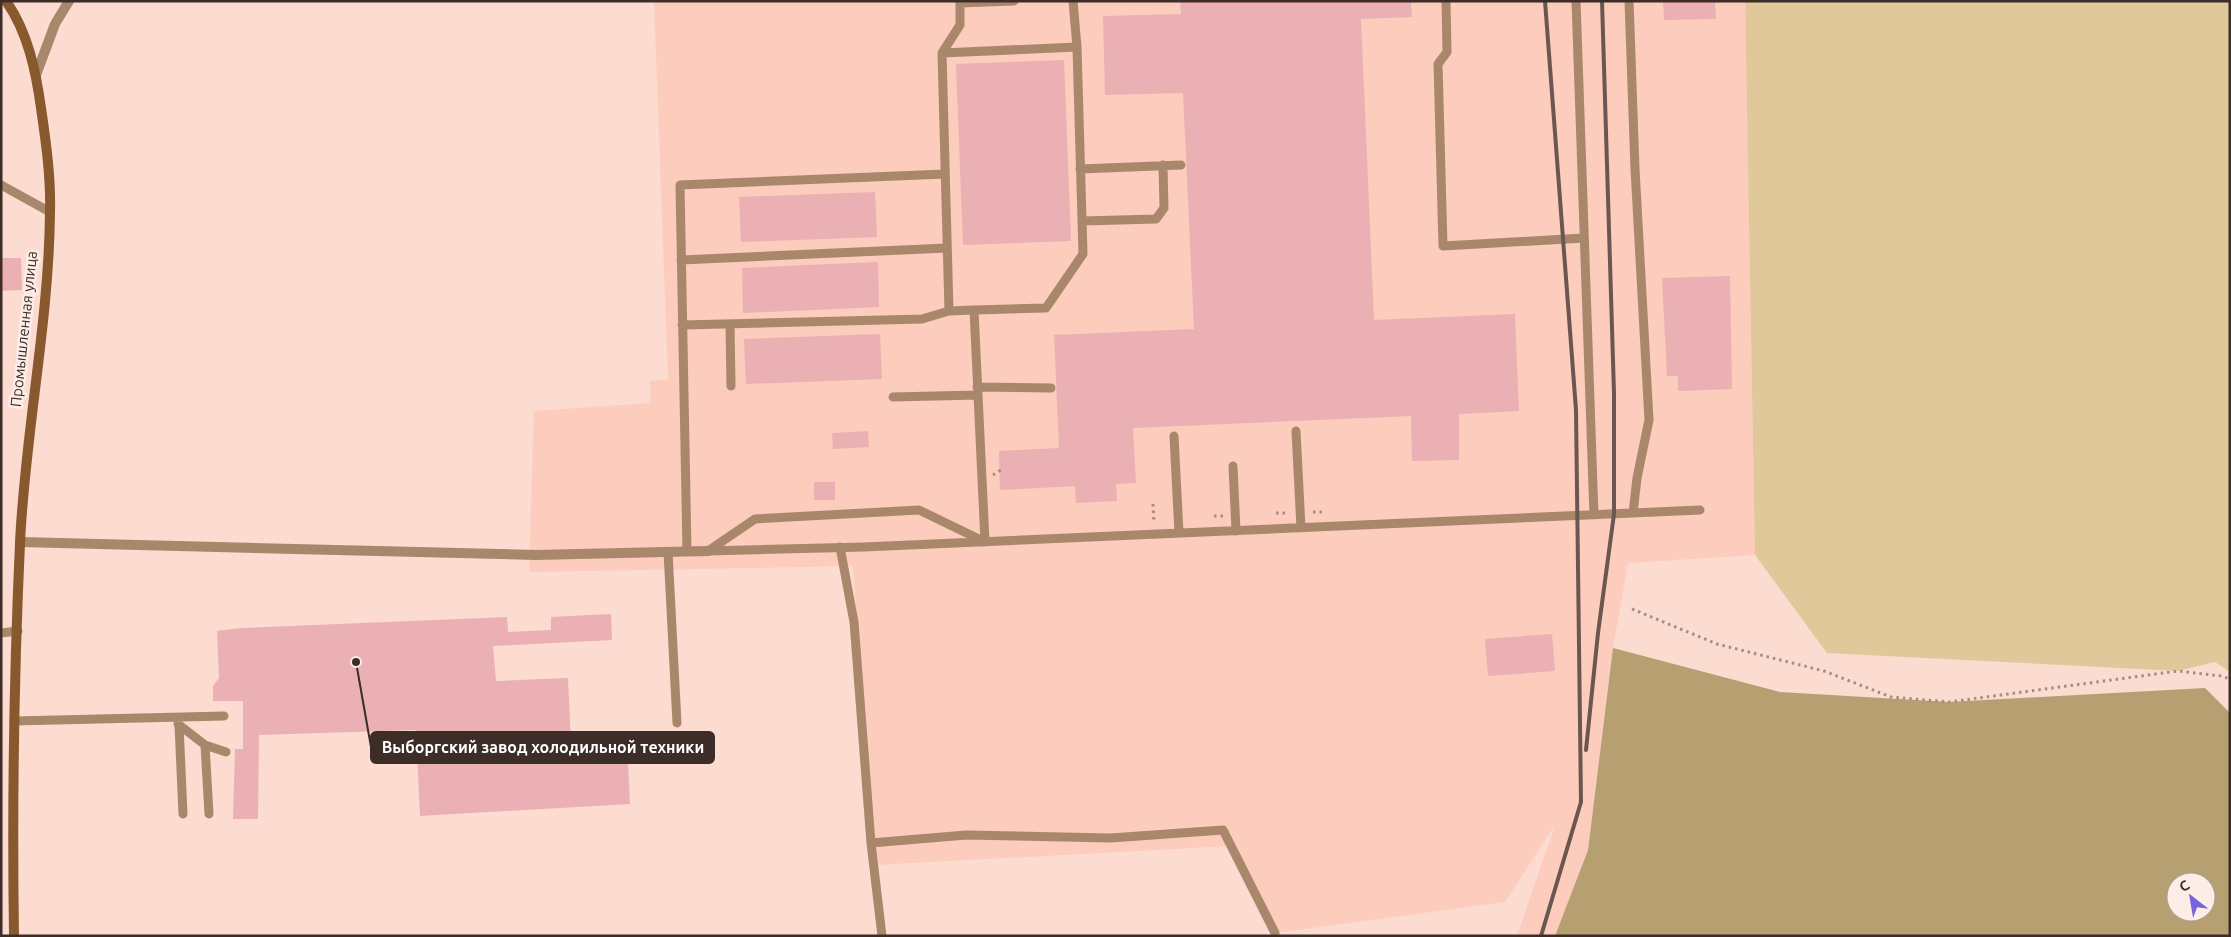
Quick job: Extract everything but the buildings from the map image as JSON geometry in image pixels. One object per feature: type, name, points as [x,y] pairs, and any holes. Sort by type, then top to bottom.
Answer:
[{"type":"street","name":"Промышленная улица","points":[[6,1],[13,11],[36,75],[45,136],[50,212],[44,306],[29,432],[20,542],[14,721],[14,936]]},
{"type":"street","points":[[36,75],[55,24],[69,1]]},
{"type":"street","points":[[20,542],[536,556],[708,551]]},
{"type":"lane","points":[[949,311],[942,53],[960,25],[960,2],[1014,1]]},
{"type":"lane","points":[[682,325],[922,319],[949,311],[1046,308],[1083,254],[1077,47],[1073,1]]},
{"type":"lane","points":[[1446,1],[1447,52],[1438,64],[1443,246],[1584,238]]},
{"type":"lane","points":[[1576,1],[1594,515]]},
{"type":"lane","points":[[1629,1],[1635,169],[1649,420],[1637,478],[1633,513]]},
{"type":"lane","points":[[942,53],[1077,47]]},
{"type":"lane","points":[[1082,221],[1156,219],[1164,208],[1163,165]]},
{"type":"lane","points":[[1080,169],[1181,165]]},
{"type":"lane","points":[[687,551],[680,185],[945,174]]},
{"type":"lane","points":[[1,185],[50,212]]},
{"type":"lane","points":[[681,260],[947,248]]},
{"type":"lane","points":[[974,310],[986,542]]},
{"type":"lane","points":[[730,324],[731,386]]},
{"type":"lane","points":[[894,397],[1051,388]]},
{"type":"lane","points":[[1296,431],[1301,528]]},
{"type":"lane","points":[[1174,436],[1179,533]]},
{"type":"lane","points":[[1233,466],[1236,531]]},
{"type":"lane","points":[[708,551],[755,518],[918,510],[986,542]]},
{"type":"lane","points":[[708,551],[986,542],[1700,510]]},
{"type":"lane","points":[[840,547],[854,622],[871,843],[882,936]]},
{"type":"lane","points":[[668,552],[677,722]]},
{"type":"lane","points":[[1,633],[18,632]]},
{"type":"lane","points":[[14,721],[224,716]]},
{"type":"lane","points":[[171,718],[205,745],[226,752]]},
{"type":"lane","points":[[180,725],[183,814]]},
{"type":"lane","points":[[205,745],[209,814]]},
{"type":"lane","points":[[871,843],[966,835],[1111,838],[1223,830],[1275,933]]},
{"type":"path","points":[[1632,609],[1717,644],[1824,671],[1891,697],[1949,702],[2178,671],[2221,676],[2230,680]]},
{"type":"shaded area","points":[[654,1],[1745,1],[1755,555],[1628,563],[1613,648],[1588,850],[1555,936],[1517,936],[1555,825],[1505,902],[1275,933],[1231,846],[874,865],[853,566],[529,572],[534,411],[651,403],[650,381],[668,379]]},
{"type":"shaded area","points":[[1745,1],[2230,1],[2230,672],[2215,662],[2178,671],[1827,653],[1755,555]]},
{"type":"shaded area","points":[[1613,648],[1780,692],[1949,702],[2205,688],[2230,713],[2230,936],[1555,936],[1588,850]]},
{"type":"railway","points":[[1541,936],[1581,802],[1576,410],[1545,1]]},
{"type":"railway","points":[[1586,750],[1598,633],[1614,514],[1614,393],[1602,1]]},
{"type":"place","name":"Выборгский завод холодильной техники","points":[[356,662]]}]
